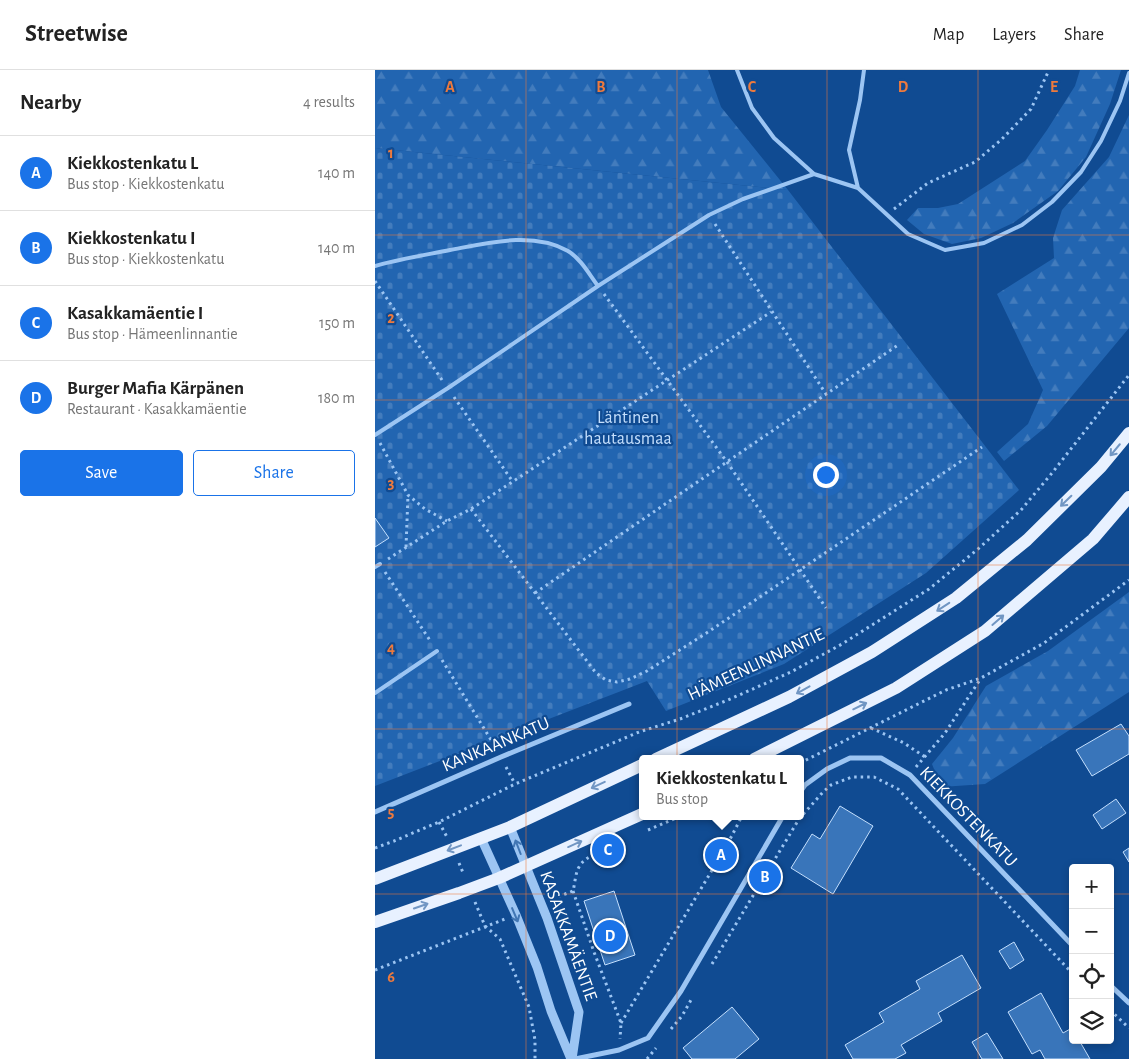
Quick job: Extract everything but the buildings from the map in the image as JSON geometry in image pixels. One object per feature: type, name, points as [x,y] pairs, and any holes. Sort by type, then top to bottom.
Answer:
[{"type":"main road","points":[[665,755],[789,697],[872,652],[956,598],[1027,540],[1101,467],[1129,433]]},
{"type":"main road","points":[[762,755],[896,688],[985,631],[1093,539],[1129,498]]},
{"type":"main road","points":[[375,879],[510,827],[639,766]]},
{"type":"main road","points":[[375,922],[499,878],[639,815]]},
{"type":"street","name":"KANKAANKATU","points":[[375,812],[629,704]]},
{"type":"street","name":"KIEKKOSTENKATU","points":[[804,786],[827,769],[850,758],[881,758],[910,775],[1069,942]]},
{"type":"street","points":[[481,838],[533,958],[551,1011],[573,1059],[619,1050],[648,1038],[681,991],[781,820]]},
{"type":"street","name":"KASAKKAMÄENTIE","points":[[510,827],[547,918],[579,1012],[573,1059]]},
{"type":"street","points":[[1114,988],[1129,1004]]},
{"type":"lane","points":[[737,70],[752,108],[774,138],[814,174],[858,188],[908,234],[945,250],[984,243],[1022,226],[1052,202],[1081,172],[1101,141],[1120,101],[1129,73]]},
{"type":"lane","points":[[858,188],[849,150],[860,100],[864,70]]},
{"type":"lane","points":[[375,435],[598,286],[709,215],[743,199],[814,174]]},
{"type":"lane","points":[[375,266],[401,259],[487,243],[539,242],[559,247],[573,255],[579,260],[598,286]]},
{"type":"lane","points":[[375,567],[380,564]]},
{"type":"lane","points":[[375,693],[437,651]]},
{"type":"path","points":[[887,214],[928,183],[975,162],[1002,139],[1031,109],[1049,70]]},
{"type":"path","points":[[709,215],[771,312],[827,394]]},
{"type":"path","points":[[598,286],[727,462],[825,608]]},
{"type":"path","points":[[515,784],[501,757],[437,651],[380,564],[447,521],[471,509],[771,312]]},
{"type":"path","points":[[535,593],[898,345]]},
{"type":"path","name":"HÄMEENLINNANTIE","points":[[375,848],[439,822],[515,784],[639,732],[680,719],[728,700],[791,672],[842,644],[929,588],[978,549],[1021,510],[1052,474],[1129,375]]},
{"type":"path","points":[[375,435],[408,495],[425,509],[447,521]]},
{"type":"path","points":[[471,509],[596,673],[606,680],[617,682],[630,680],[647,671],[708,632],[982,447]]},
{"type":"path","points":[[406,547],[408,495]]},
{"type":"path","points":[[804,761],[946,690],[981,678],[1044,643],[1129,580]]},
{"type":"path","points":[[898,789],[945,733],[981,678]]},
{"type":"path","points":[[870,728],[903,743],[925,757]]},
{"type":"path","points":[[804,811],[831,785],[852,777],[874,777],[898,789],[1069,970]]},
{"type":"path","points":[[621,1022],[727,845],[740,820]]},
{"type":"path","points":[[711,967],[796,820]]},
{"type":"path","points":[[439,822],[453,848],[485,926],[500,939],[529,1007],[535,1040],[535,1059]]},
{"type":"path","points":[[573,891],[593,952],[621,1022],[619,1050]]},
{"type":"path","points":[[670,1030],[682,1016],[692,999]]},
{"type":"path","points":[[1114,1014],[1129,1028]]},
{"type":"path","points":[[647,1059],[658,1044]]},
{"type":"green space","points":[[375,70],[708,70],[721,107],[788,190],[375,148]]},
{"type":"green space","points":[[1080,70],[1121,70],[1110,104],[1086,157],[1058,191],[1013,223],[981,238],[952,244],[924,234],[907,220],[918,208],[938,208],[958,204],[1025,161],[1075,86]]},
{"type":"green space","points":[[1129,115],[1129,328],[1047,426],[1004,461],[997,452],[1028,424],[1043,390],[997,294],[1054,258],[1053,238],[1062,210],[1109,157]]},
{"type":"green space","name":"Läntinen hautausmaa","points":[[375,148],[788,190],[1019,490],[926,573],[784,664],[666,711],[647,681],[375,786]]},
{"type":"green space","points":[[1129,592],[1129,692],[985,784],[941,787],[932,764],[953,738],[986,686],[1048,651]]},
{"type":"place","name":"Kasakkamäentie I","points":[[608,850]]},
{"type":"place","name":"Kiekkostenkatu L","points":[[721,855]]},
{"type":"place","name":"Kiekkostenkatu I","points":[[765,877]]},
{"type":"place","name":"Burger Mafia Kärpänen","points":[[610,936]]}]
